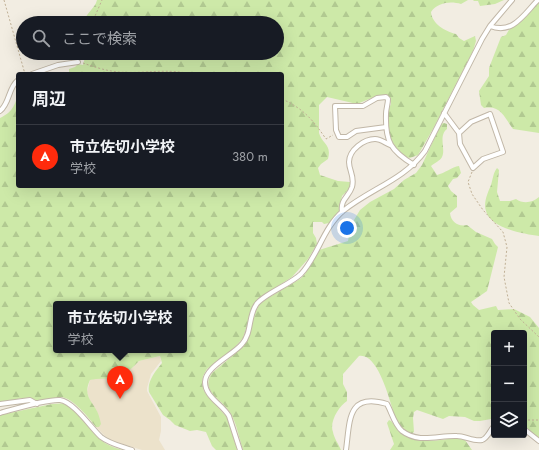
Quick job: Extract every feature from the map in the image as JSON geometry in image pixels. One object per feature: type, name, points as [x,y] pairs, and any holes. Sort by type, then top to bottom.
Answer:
[{"type":"street","points":[[240,450],[229,416],[206,389],[206,375],[212,368],[242,344],[246,338],[254,310],[258,302],[301,274],[332,223],[342,212],[406,172],[414,165],[425,151],[482,39],[490,26],[512,0]]},
{"type":"street","points":[[490,26],[503,29],[509,27],[525,15],[538,0]]},
{"type":"street","points":[[38,72],[58,65],[78,62]]},
{"type":"street","points":[[0,111],[5,107],[16,82]]},
{"type":"street","points":[[386,127],[356,131],[347,137],[339,137],[337,132],[335,106],[362,106],[383,96],[388,99],[386,127],[390,146]]},
{"type":"street","points":[[444,113],[459,133],[460,144],[473,168],[483,159],[503,152],[490,114],[471,122],[459,133]]},
{"type":"street","points":[[342,212],[342,203],[352,187],[353,176],[349,160],[353,151],[363,142],[375,139],[384,142],[414,165]]},
{"type":"street","points":[[0,404],[30,400],[37,404]]},
{"type":"street","points":[[0,413],[37,404],[63,401],[84,416],[100,436],[113,444],[132,450]]},
{"type":"street","points":[[346,450],[352,411],[357,405],[364,402],[372,401],[387,404],[399,428],[412,436],[432,439],[458,436],[481,440],[486,438],[491,430]]},
{"type":"street","points":[[527,431],[539,441]]},
{"type":"path","points":[[4,0],[16,42]]},
{"type":"path","points":[[95,16],[102,0]]},
{"type":"path","points":[[21,60],[24,72]]},
{"type":"path","points":[[78,62],[118,72],[183,72]]},
{"type":"path","points":[[284,100],[302,109],[326,139],[337,132]]},
{"type":"path","points":[[473,168],[468,182],[472,194],[482,210],[503,232],[506,248],[504,277],[509,303],[520,319],[539,338]]},
{"type":"path","points":[[527,420],[539,420]]},
{"type":"shaded area","points":[[160,356],[161,361],[151,374],[147,391],[161,417],[161,431],[159,440],[165,450],[142,450],[113,441],[105,436],[96,427],[99,427],[97,411],[91,404],[87,392],[90,380],[132,368],[139,361]]},
{"type":"green space","points":[[97,0],[468,0],[461,4],[441,4],[431,12],[436,23],[444,29],[456,34],[464,41],[475,36],[476,41],[473,51],[418,155],[410,158],[404,157],[392,145],[388,130],[388,110],[391,104],[390,98],[386,95],[379,95],[357,104],[327,97],[319,105],[319,133],[329,150],[328,159],[318,168],[320,175],[338,181],[350,182],[350,188],[342,196],[339,211],[329,223],[324,224],[322,222],[313,222],[313,233],[317,244],[308,259],[292,277],[258,299],[253,306],[243,338],[234,348],[207,369],[203,376],[202,384],[204,391],[228,419],[237,450],[216,450],[212,446],[206,432],[197,430],[190,431],[175,425],[163,415],[149,392],[149,384],[152,377],[162,363],[160,356],[139,361],[132,368],[116,378],[90,380],[87,390],[90,400],[98,414],[101,424],[99,427],[96,427],[76,405],[66,398],[61,397],[40,401],[31,398],[23,398],[0,403],[0,118],[12,109],[16,101],[16,188],[284,188],[284,72],[69,72],[69,69],[78,64],[83,65],[84,60],[284,60],[284,16],[86,16]]},
{"type":"green space","points":[[473,0],[504,0],[495,4],[480,6],[478,1]]},
{"type":"green space","points":[[539,0],[539,133],[513,129],[502,113],[498,110],[494,108],[484,108],[481,105],[479,91],[489,76],[489,68],[501,37],[506,35],[510,28],[527,16]]},
{"type":"green space","points":[[441,124],[447,124],[447,129],[443,135],[443,154],[440,160],[431,166],[437,175],[459,166],[461,173],[457,178],[453,179],[448,186],[457,196],[457,207],[450,213],[452,219],[458,224],[467,225],[476,232],[492,239],[498,247],[487,291],[471,302],[479,310],[496,306],[498,310],[514,309],[530,317],[539,328],[539,438],[527,428],[527,330],[491,330],[491,419],[474,421],[465,417],[449,416],[443,419],[417,410],[414,412],[413,418],[414,432],[411,434],[408,433],[396,422],[387,391],[376,366],[371,360],[359,356],[343,374],[343,384],[347,392],[347,401],[338,410],[332,424],[335,438],[341,450],[243,450],[231,414],[210,391],[208,385],[212,373],[246,343],[260,303],[300,279],[305,274],[319,250],[348,241],[351,225],[360,210],[370,202],[394,189],[404,180],[416,173],[422,165]]},
{"type":"green space","points":[[497,168],[499,170],[497,192],[500,201],[510,201],[516,199],[522,202],[528,202],[539,197],[539,236],[508,229],[494,222],[489,217],[485,208],[485,201]]},
{"type":"green space","points":[[52,404],[64,404],[69,407],[79,415],[102,441],[123,450],[0,450],[0,415]]},
{"type":"green space","points":[[389,420],[402,432],[413,438],[419,440],[462,439],[465,440],[472,450],[390,450],[394,444],[387,423]]},
{"type":"place","name":"市立佐切小学校","points":[[120,399]]}]
